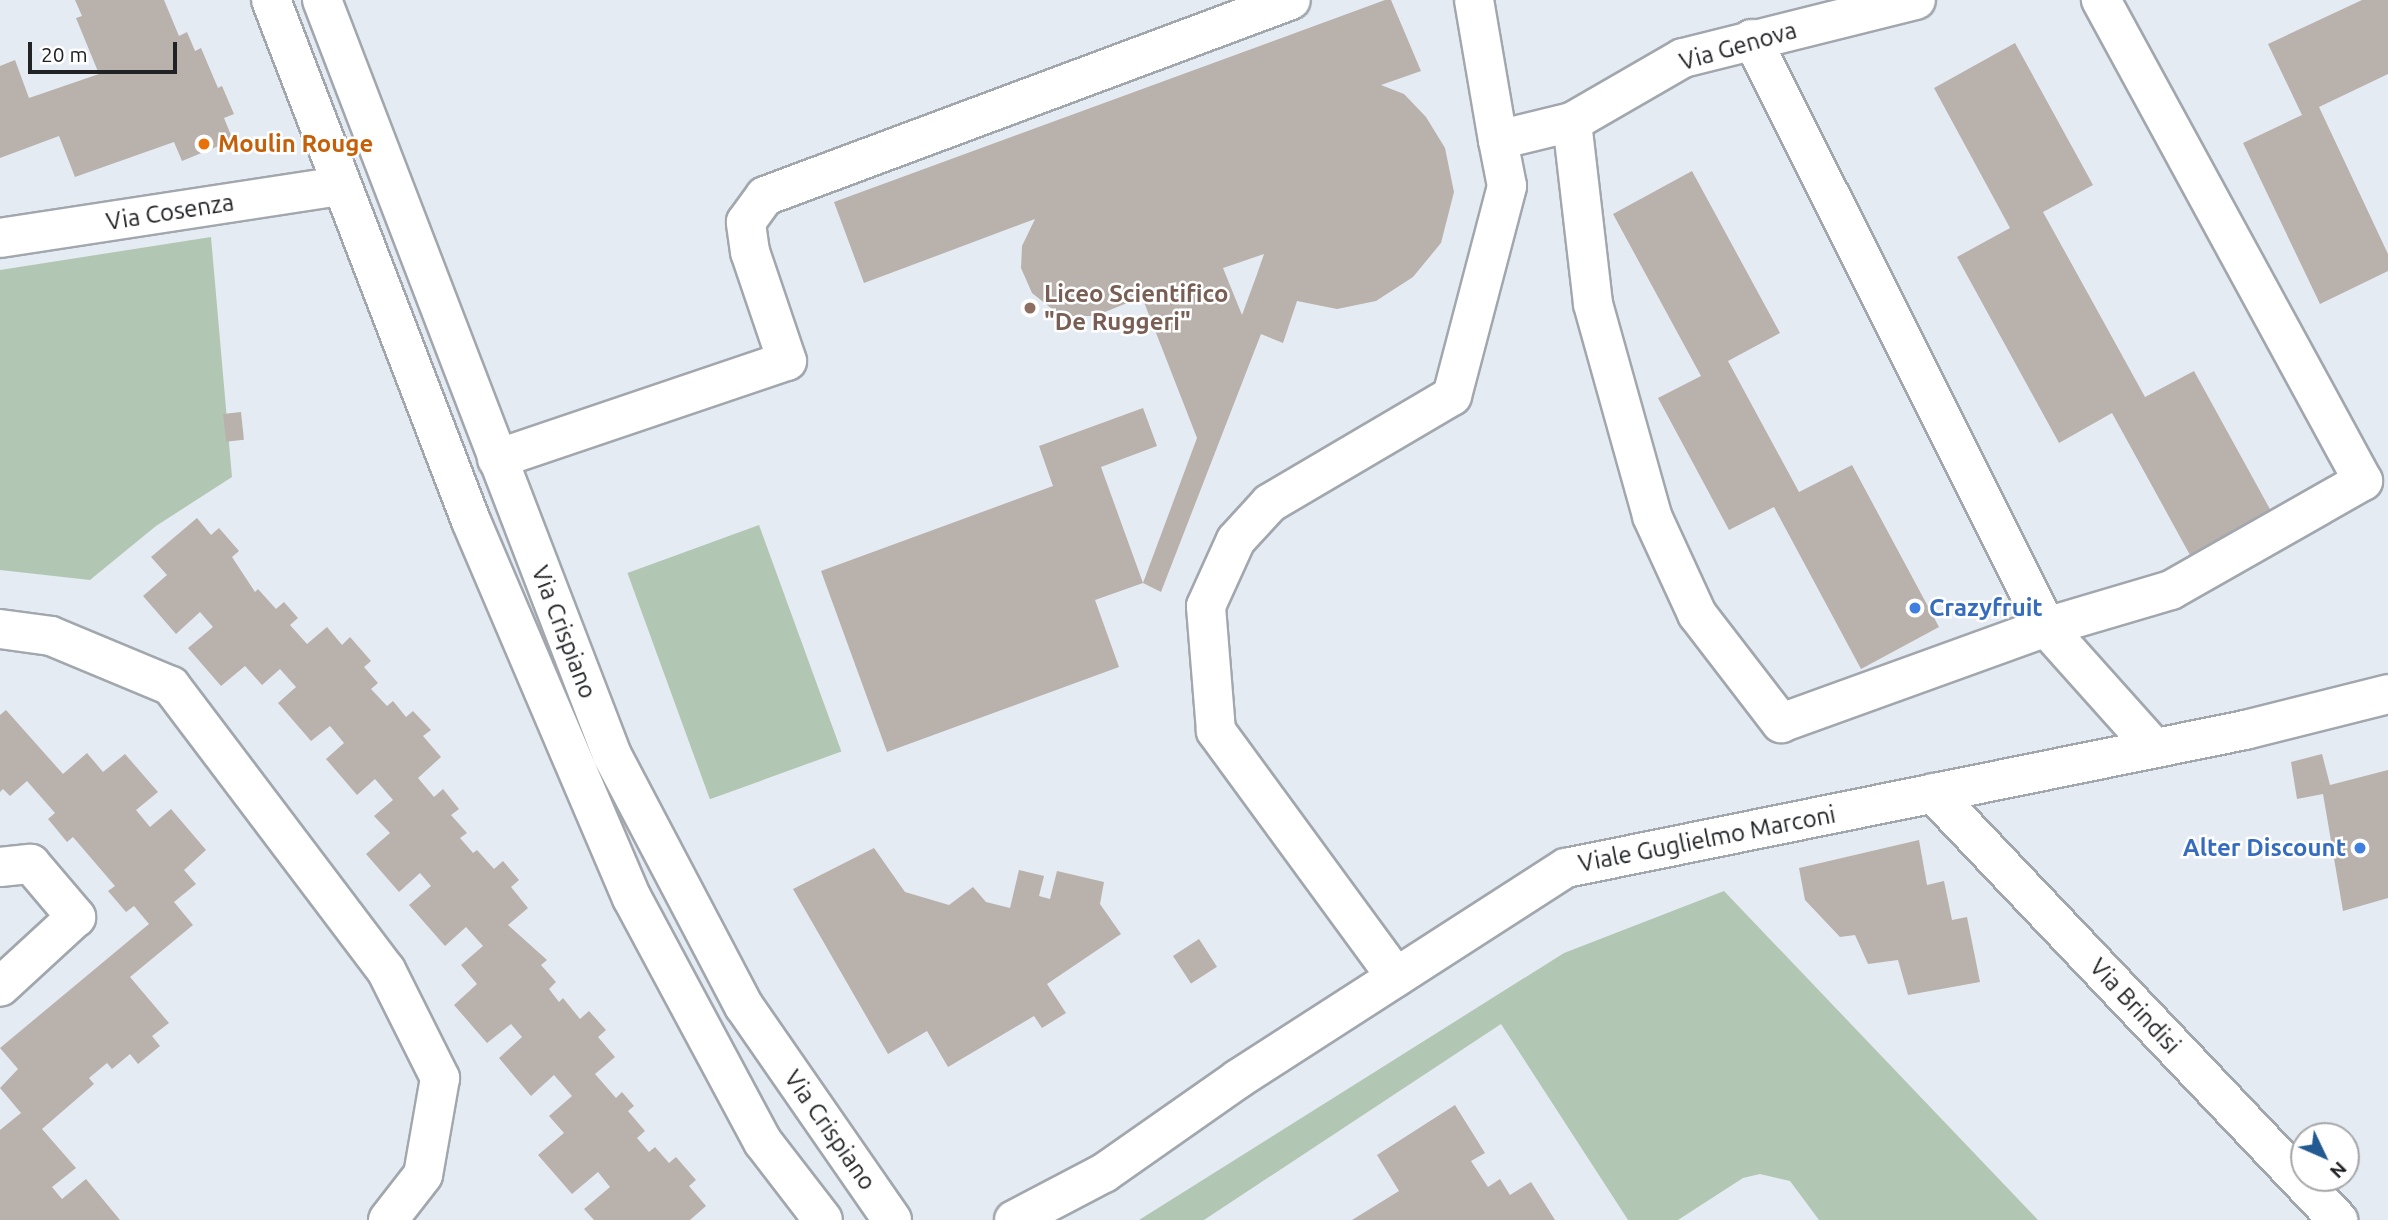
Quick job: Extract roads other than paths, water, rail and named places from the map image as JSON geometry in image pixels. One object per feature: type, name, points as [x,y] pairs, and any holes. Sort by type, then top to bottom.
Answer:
[{"type":"street","name":"Via Crispiano","points":[[271,0],[340,186],[471,521],[632,898],[763,1142],[823,1220]]},
{"type":"street","name":"Via Crispiano","points":[[323,0],[612,755],[744,1006],[892,1220]]},
{"type":"street","points":[[497,459],[787,361],[750,252],[746,222],[765,196],[1291,0]]},
{"type":"street","points":[[1396,977],[1216,731],[1206,606],[1236,540],[1270,503],[1452,397],[1507,186],[1474,0]]},
{"type":"street","name":"Via Genova","points":[[1498,140],[1572,122],[1683,58],[1916,0]]},
{"type":"street","points":[[1572,122],[1593,304],[1652,516],[1697,614],[1781,723],[2046,627],[2171,590],[2363,481],[2101,0]]},
{"type":"street","points":[[1752,39],[2046,627],[2154,748]]},
{"type":"street","name":"Via Cosenza","points":[[0,238],[340,186]]},
{"type":"street","points":[[0,629],[51,636],[171,687],[386,970],[440,1078],[423,1175],[388,1220]]},
{"type":"street","name":"Viale Guglielmo Marconi","points":[[1014,1220],[1104,1173],[1238,1079],[1566,867],[2154,748],[2388,694]]},
{"type":"street","name":"Via Brindisi","points":[[1933,793],[2338,1220]]},
{"type":"street","points":[[0,867],[31,864],[76,917],[0,987]]},
{"type":"street","name":"Viale Guglielmo Marconi","points":[[1064,1220],[1104,1173]]},
{"type":"place","name":"Moulin Rouge","points":[[204,144]]},
{"type":"place","name":"Liceo Scientifico \"De Ruggeri\"","points":[[1030,308]]},
{"type":"place","name":"Crazyfruit","points":[[1915,608]]},
{"type":"place","name":"Alter Discount","points":[[2360,848]]}]
